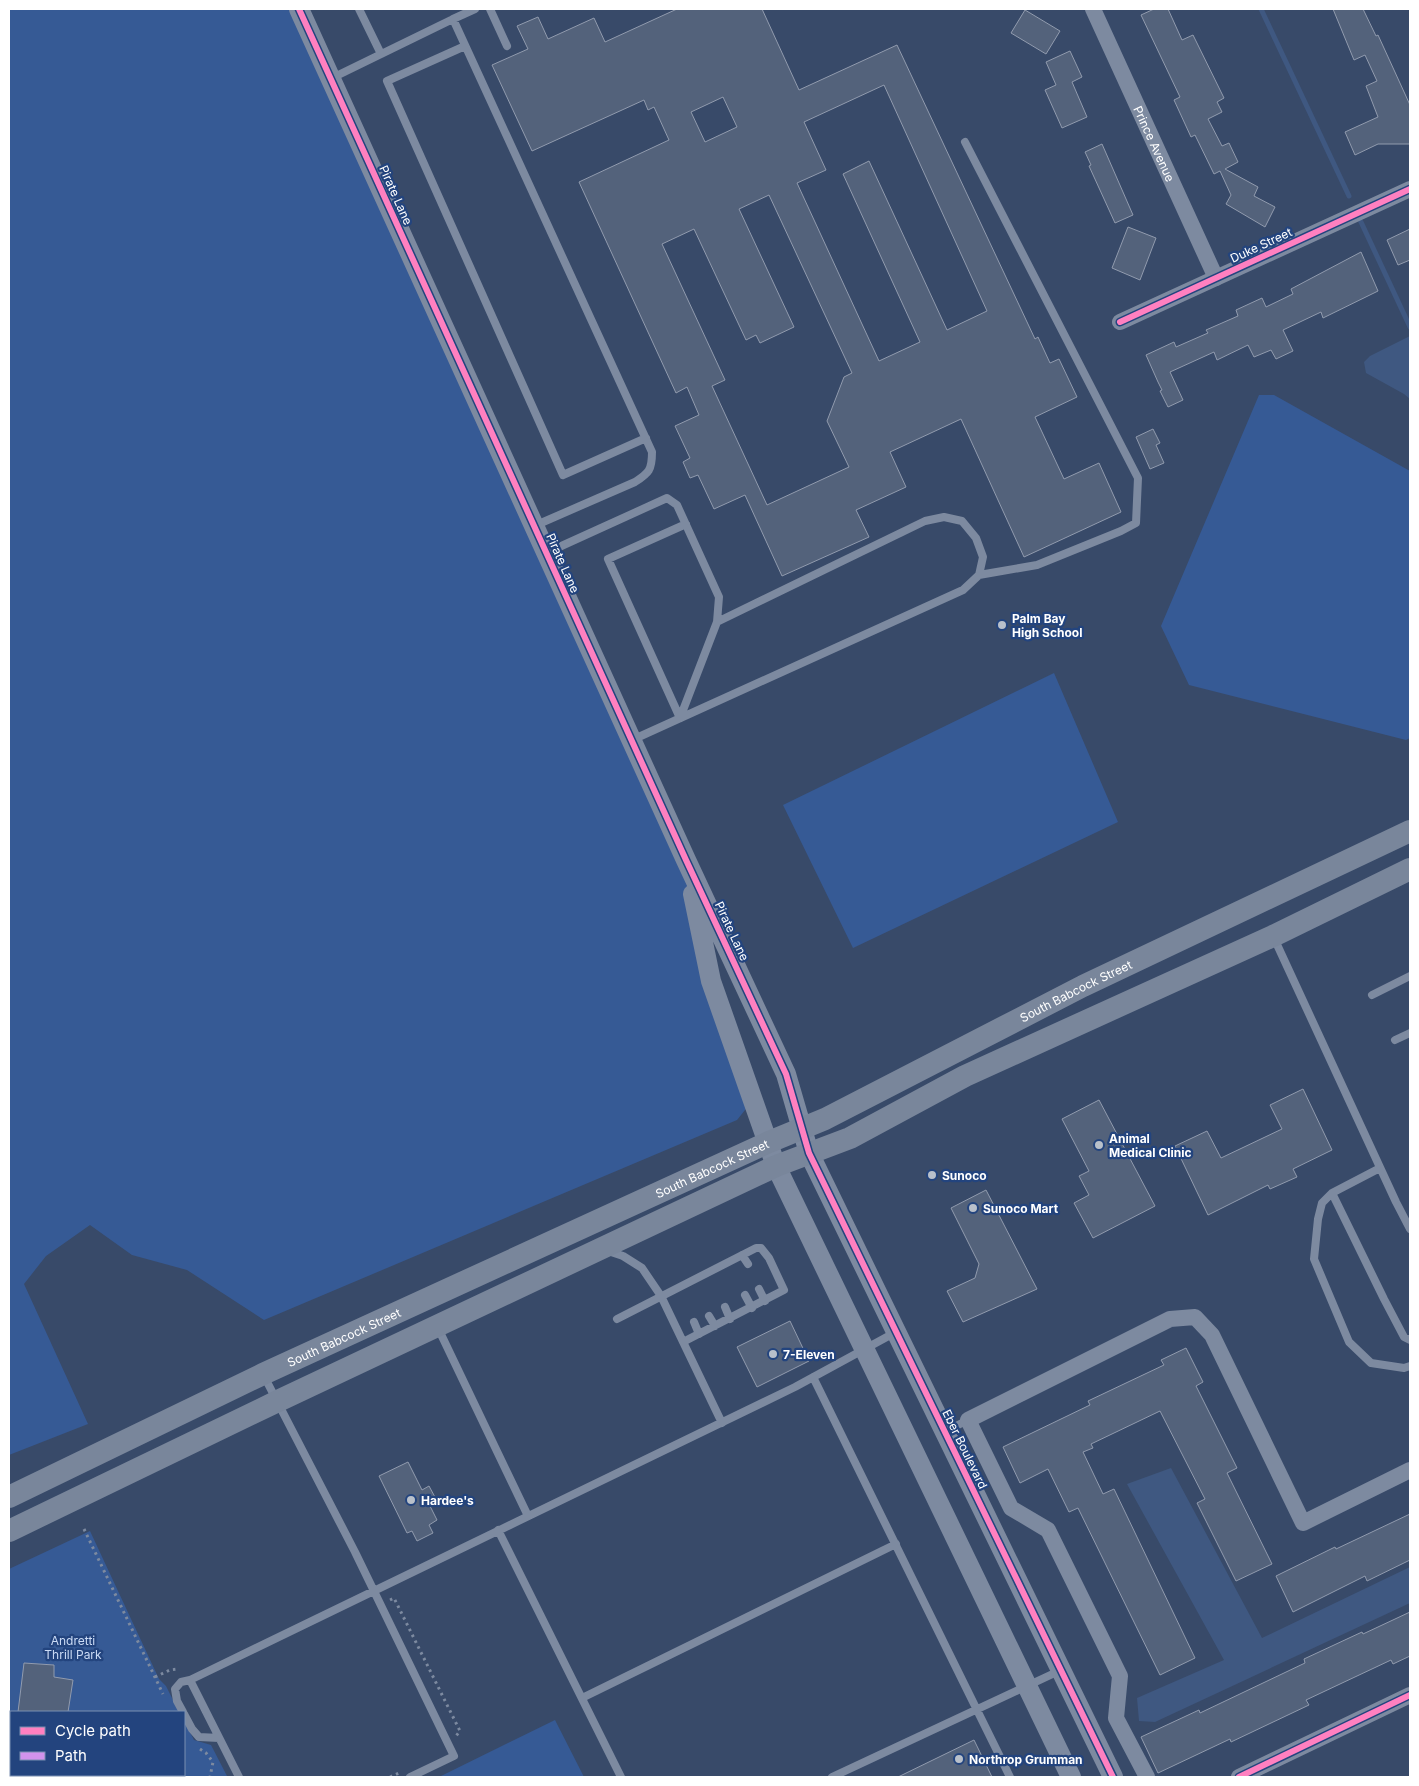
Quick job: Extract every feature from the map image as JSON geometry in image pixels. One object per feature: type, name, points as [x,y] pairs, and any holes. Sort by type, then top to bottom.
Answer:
[{"type":"main road","name":"South Babcock Street","points":[[9,1497],[264,1374],[769,1142],[825,1119],[1082,986],[1410,831]]},
{"type":"main road","name":"South Babcock Street","points":[[9,1531],[600,1248],[776,1166],[850,1138],[965,1076],[1407,873]]},
{"type":"street","name":"Pirate Lane","points":[[299,9],[686,860],[786,1074],[802,1129]]},
{"type":"street","name":"Prince Avenue","points":[[1093,9],[1216,278]]},
{"type":"street","name":"Duke Street","points":[[1120,322],[1410,189]]},
{"type":"street","name":"Pirate Lane","points":[[686,860],[711,981],[769,1142]]},
{"type":"street","name":"Eber Boulevard","points":[[802,1129],[809,1153],[1113,1777]]},
{"type":"street","points":[[769,1142],[776,1166],[1071,1777]]},
{"type":"street","points":[[1147,1777],[1116,1718],[1120,1676],[1048,1530],[1011,1508],[968,1420],[1170,1319],[1195,1317],[1212,1335],[1303,1523],[1410,1470]]},
{"type":"street","points":[[1239,1777],[1410,1695]]},
{"type":"lane","points":[[359,9],[380,54]]},
{"type":"lane","points":[[330,78],[475,9]]},
{"type":"lane","points":[[490,9],[507,46]]},
{"type":"lane","points":[[453,19],[652,452],[652,466],[646,474],[635,482],[534,526]]},
{"type":"lane","points":[[465,46],[387,81],[563,476],[646,438]]},
{"type":"lane","points":[[632,740],[963,590],[979,575],[1037,565],[1121,531],[1136,523],[1138,478],[965,142]]},
{"type":"lane","points":[[546,553],[667,498],[677,505],[719,597],[717,622],[680,718]]},
{"type":"lane","points":[[717,622],[924,521],[938,518],[962,520],[976,538],[983,557],[979,575]]},
{"type":"lane","points":[[680,718],[608,559],[686,524]]},
{"type":"lane","points":[[1273,936],[1410,1229]]},
{"type":"lane","points":[[1372,995],[1410,976]]},
{"type":"lane","points":[[1395,1040],[1410,1033]]},
{"type":"lane","points":[[1380,1168],[1332,1193],[1322,1203],[1318,1219],[1314,1259],[1349,1342],[1370,1363],[1404,1368],[1410,1366]]},
{"type":"lane","points":[[1332,1193],[1404,1337],[1410,1340]]},
{"type":"lane","points":[[600,1248],[623,1256],[642,1268],[661,1296],[722,1423]]},
{"type":"lane","points":[[617,1319],[756,1248],[761,1248],[770,1258],[784,1290],[683,1342]]},
{"type":"lane","points":[[742,1256],[748,1264]]},
{"type":"lane","points":[[728,1262],[732,1271]]},
{"type":"lane","points":[[707,1273],[711,1281]]},
{"type":"lane","points":[[692,1280],[696,1289]]},
{"type":"lane","points":[[677,1288],[681,1296]]},
{"type":"lane","points":[[759,1289],[765,1301]]},
{"type":"lane","points":[[745,1295],[752,1308]]},
{"type":"lane","points":[[725,1307],[730,1318]]},
{"type":"lane","points":[[709,1316],[715,1326]]},
{"type":"lane","points":[[694,1322],[700,1334]]},
{"type":"lane","points":[[437,1326],[528,1516]]},
{"type":"lane","points":[[182,1711],[177,1700],[176,1689],[181,1682],[190,1680],[374,1592],[498,1530],[722,1423],[865,1350],[896,1332]]},
{"type":"lane","points":[[264,1374],[454,1756],[410,1777]]},
{"type":"lane","points":[[813,1377],[1010,1777]]},
{"type":"lane","points":[[944,1432],[968,1420]]},
{"type":"lane","points":[[498,1530],[621,1777]]},
{"type":"lane","points":[[582,1698],[896,1544]]},
{"type":"lane","points":[[832,1777],[1028,1687],[1060,1670]]},
{"type":"lane","points":[[190,1680],[239,1777]]},
{"type":"lane","points":[[185,1717],[198,1737],[220,1738]]},
{"type":"path","points":[[84,1529],[163,1694]]},
{"type":"path","points":[[379,1604],[394,1598],[460,1731],[450,1746]]},
{"type":"path","points":[[155,1677],[170,1670],[196,1667],[202,1674]]},
{"type":"path","points":[[198,1749],[206,1752],[213,1762],[210,1777]]},
{"type":"path","points":[[390,1777],[407,1769]]},
{"type":"green space","points":[[9,9],[299,9],[686,860],[753,1100],[737,1120],[264,1320],[187,1270],[132,1255],[90,1225],[46,1256],[24,1284],[88,1424],[9,1455]]},
{"type":"green space","points":[[1259,395],[1274,395],[1410,471],[1410,738],[1406,740],[1189,685],[1161,626]]},
{"type":"green space","points":[[1054,673],[1118,822],[853,948],[783,805]]},
{"type":"green space","name":"Andretti Thrill Park","points":[[90,1531],[159,1679],[166,1686],[178,1711],[10,1711],[10,1776],[185,1776],[185,1723],[194,1740],[211,1745],[227,1776],[9,1777],[9,1569]]},
{"type":"green space","points":[[555,1720],[584,1777],[439,1777]]},
{"type":"shaded area","points":[[1410,336],[1410,399],[1366,373],[1364,362],[1370,356]]},
{"type":"shaded area","points":[[1171,1468],[1262,1638],[1410,1567],[1410,1603],[1155,1722],[1139,1721],[1137,1698],[1224,1660],[1127,1484]]},
{"type":"building","points":[[677,9],[762,9],[799,90],[897,45],[1035,339],[1038,337],[1050,363],[1059,359],[1077,397],[1035,417],[1064,479],[1099,463],[1121,512],[1024,557],[961,419],[890,452],[906,487],[856,510],[869,537],[782,576],[745,495],[714,509],[698,475],[690,478],[683,462],[690,458],[675,426],[699,415],[687,387],[676,393],[579,182],[669,140],[654,107],[648,110],[644,100],[532,151],[492,65],[528,49],[517,26],[538,17],[548,39],[594,18],[605,42]],"holes":[[[884,85],[987,311],[947,330],[869,161],[843,174],[920,342],[879,361],[797,183],[826,170],[804,122]],[[723,97],[737,127],[705,142],[691,112]],[[769,195],[852,373],[844,377],[827,421],[849,467],[767,505],[712,386],[725,380],[662,244],[694,229],[746,340],[756,335],[760,343],[794,327],[739,209]]]},
{"type":"building","points":[[1154,9],[1168,9],[1182,40],[1193,35],[1224,98],[1217,102],[1222,112],[1208,119],[1222,146],[1229,143],[1238,162],[1225,169],[1258,187],[1254,196],[1275,207],[1265,227],[1226,204],[1231,195],[1220,171],[1214,174],[1195,135],[1191,137],[1174,100],[1180,97],[1141,15]]},
{"type":"building","points":[[1333,9],[1363,9],[1376,36],[1378,35],[1410,105],[1410,144],[1378,144],[1355,155],[1345,132],[1378,117],[1366,86],[1377,81],[1365,55],[1354,60]]},
{"type":"building","points":[[1025,10],[1060,31],[1046,54],[1011,33]]},
{"type":"building","points":[[1070,51],[1082,77],[1072,82],[1087,117],[1062,128],[1045,90],[1056,85],[1046,62]]},
{"type":"building","points":[[1102,144],[1133,215],[1115,223],[1089,166],[1091,165],[1085,152]]},
{"type":"building","points":[[1128,227],[1156,238],[1140,280],[1112,268]]},
{"type":"building","points":[[1410,229],[1410,260],[1398,265],[1387,240]]},
{"type":"building","points":[[1361,252],[1378,291],[1323,318],[1321,312],[1283,330],[1293,351],[1276,359],[1271,350],[1254,357],[1248,345],[1217,360],[1214,352],[1170,372],[1183,400],[1168,407],[1146,355],[1174,342],[1176,347],[1208,333],[1206,330],[1238,316],[1236,310],[1262,298],[1266,307],[1293,294],[1291,289]]},
{"type":"building","points":[[1153,429],[1160,443],[1156,445],[1164,463],[1150,469],[1136,437]]},
{"type":"building","points":[[1303,1089],[1332,1150],[1293,1169],[1297,1177],[1270,1189],[1268,1185],[1208,1215],[1175,1146],[1207,1131],[1221,1158],[1282,1129],[1270,1105]]},
{"type":"building","name":"Animal Medical Clinic","points":[[1099,1100],[1155,1206],[1093,1238],[1074,1203],[1089,1195],[1079,1176],[1089,1171],[1062,1119]]},
{"type":"building","points":[[986,1190],[1037,1289],[963,1322],[947,1291],[975,1278],[979,1264],[951,1208]]},
{"type":"building","name":"7-Eleven","points":[[790,1321],[809,1361],[757,1387],[737,1347]]},
{"type":"building","points":[[1186,1348],[1203,1382],[1196,1386],[1237,1468],[1227,1473],[1272,1564],[1236,1581],[1197,1503],[1205,1499],[1160,1411],[1091,1444],[1093,1448],[1083,1452],[1103,1494],[1114,1489],[1195,1658],[1160,1675],[1078,1508],[1069,1512],[1048,1469],[1020,1483],[1003,1447],[1090,1405],[1088,1401],[1164,1365],[1161,1360]]},
{"type":"building","name":"Hardee's","points":[[408,1462],[422,1490],[429,1486],[436,1499],[428,1502],[437,1520],[429,1525],[433,1533],[417,1541],[412,1531],[407,1533],[379,1476]]},
{"type":"building","points":[[1410,1514],[1410,1560],[1367,1581],[1365,1576],[1293,1612],[1276,1576],[1335,1547],[1336,1549]]},
{"type":"building","points":[[1410,1612],[1410,1656],[1393,1664],[1391,1660],[1306,1700],[1309,1705],[1231,1742],[1230,1739],[1158,1773],[1141,1737],[1199,1710],[1200,1713],[1305,1663],[1304,1659]]},
{"type":"building","points":[[24,1663],[54,1665],[54,1677],[73,1680],[68,1711],[18,1711]]},
{"type":"building","name":"Northrop Grumman","points":[[974,1740],[992,1777],[898,1777]]},
{"type":"waterway","points":[[1261,9],[1349,196]]},
{"type":"waterway","points":[[1361,222],[1410,327]]},
{"type":"cycle path","points":[[299,9],[686,860],[786,1074],[809,1153],[1113,1777]]},
{"type":"cycle path","points":[[1120,322],[1410,189]]},
{"type":"cycle path","points":[[1239,1777],[1410,1695]]},
{"type":"place","name":"Palm Bay High School","points":[[1002,625]]},
{"type":"place","name":"Animal Medical Clinic","points":[[1099,1145]]},
{"type":"place","name":"Sunoco","points":[[932,1175]]},
{"type":"place","name":"Sunoco Mart","points":[[973,1208]]},
{"type":"place","name":"7-Eleven","points":[[773,1354]]},
{"type":"place","name":"Hardee's","points":[[411,1500]]},
{"type":"place","name":"Northrop Grumman","points":[[959,1759]]}]
